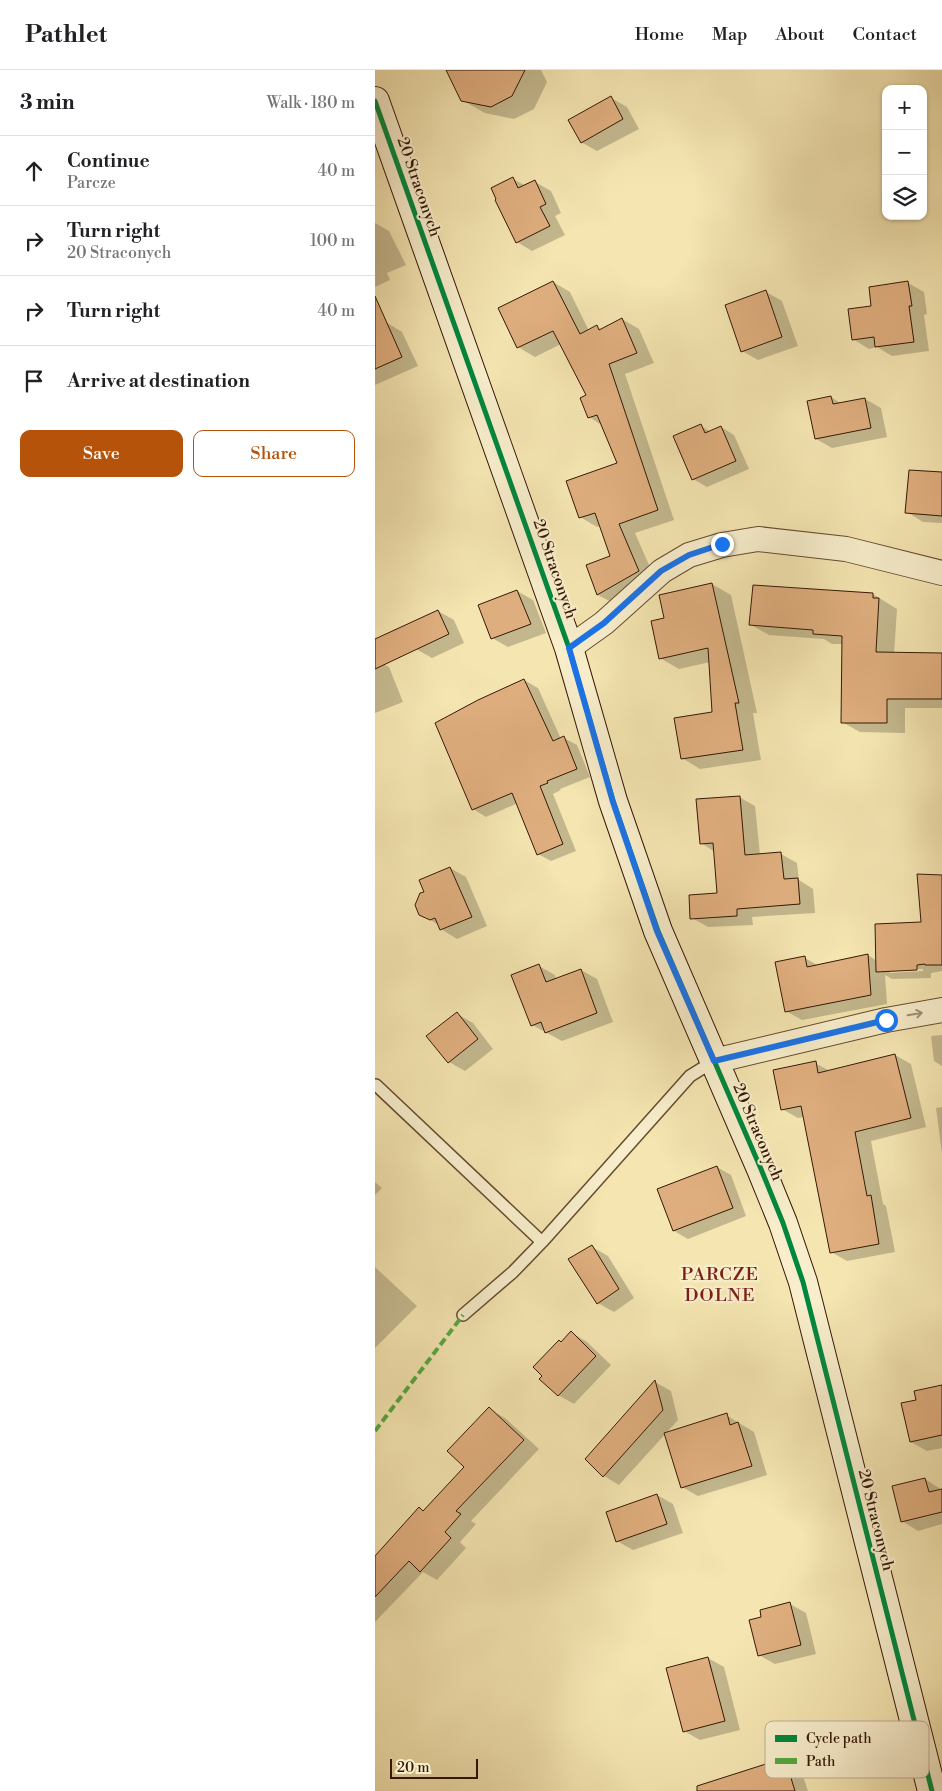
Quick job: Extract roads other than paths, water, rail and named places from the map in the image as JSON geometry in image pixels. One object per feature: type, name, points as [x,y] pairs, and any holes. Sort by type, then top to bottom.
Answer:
[{"type":"main road","name":"20 Straconych","points":[[375,101],[569,648],[613,802],[657,931],[779,1214],[803,1282],[914,1721]]},
{"type":"main road","name":"20 Straconych","points":[[929,1778],[932,1791]]},
{"type":"street","points":[[569,648],[604,623],[661,571],[689,555],[722,544],[758,539],[846,549],[942,573]]},
{"type":"street","points":[[714,1061],[886,1020],[942,1010]]},
{"type":"lane","points":[[463,1315],[513,1272],[543,1242],[690,1076],[714,1061]]},
{"type":"lane","points":[[376,1085],[543,1242]]},
{"type":"district","name":"PARCZE DOLNE","points":[[720,1284]]}]
